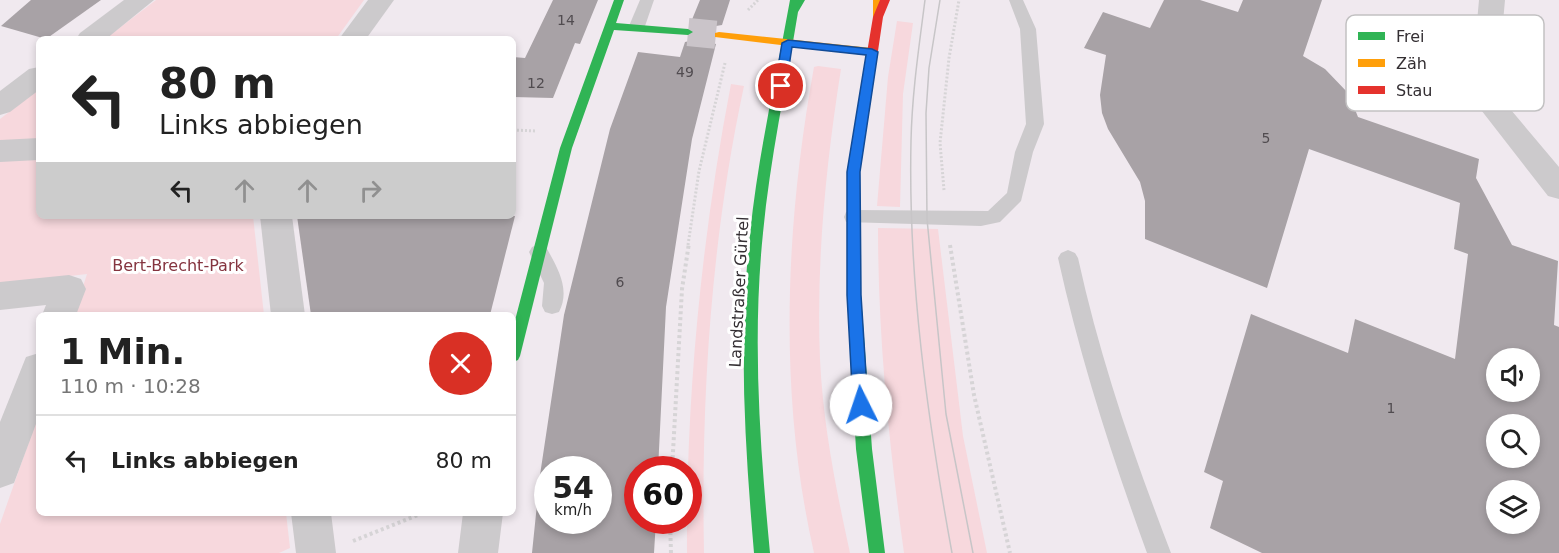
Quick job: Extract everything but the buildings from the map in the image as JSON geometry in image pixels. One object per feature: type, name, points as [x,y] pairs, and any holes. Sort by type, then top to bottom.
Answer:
[{"type":"main road","points":[[516,344],[566,148],[619,0]]},
{"type":"main road","points":[[878,0],[878,17],[853,172],[854,295],[864,449],[878,553]]},
{"type":"main road","points":[[878,17],[885,0]]},
{"type":"main road","name":"Landstraßer Gürtel","points":[[762,553],[753,464],[750,371],[756,234],[796,4]]},
{"type":"main road","points":[[608,26],[637,26],[688,32]]},
{"type":"main road","points":[[718,35],[872,52]]},
{"type":"street","points":[[92,36],[141,0]]},
{"type":"street","points":[[354,36],[381,0]]},
{"type":"street","points":[[1491,15],[1492,0]]},
{"type":"street","points":[[0,105],[36,78]]},
{"type":"street","points":[[1496,111],[1559,188]]},
{"type":"street","points":[[0,151],[36,149]]},
{"type":"street","points":[[276,219],[288,312]]},
{"type":"street","points":[[0,296],[69,289],[60,312]]},
{"type":"street","points":[[0,470],[36,376]]},
{"type":"street","points":[[314,516],[332,548]]},
{"type":"street","points":[[478,553],[483,516]]},
{"type":"lane","points":[[637,26],[647,0]]},
{"type":"lane","points":[[853,217],[947,220],[993,217],[1008,204],[1019,184],[1024,153],[1035,124],[1028,29],[1016,0]]},
{"type":"lane","points":[[539,252],[554,283],[552,306]]},
{"type":"lane","points":[[1068,258],[1086,339],[1115,435],[1159,553]]},
{"type":"path","points":[[958,0],[948,58],[940,143],[947,220],[974,395],[1010,553]]},
{"type":"path","points":[[673,456],[682,289],[699,171],[720,75],[734,37]]},
{"type":"path","points":[[332,548],[415,516]]},
{"type":"path","points":[[670,534],[670,553]]},
{"type":"green space","points":[[156,0],[364,0],[338,36],[109,36]]},
{"type":"green space","points":[[897,21],[913,23],[903,94],[900,207],[877,206],[888,77]]},
{"type":"green space","points":[[814,67],[841,69],[823,213],[819,323],[827,433],[850,553],[814,553],[802,493],[791,372],[790,310],[797,188]]},
{"type":"green space","points":[[731,84],[744,86],[723,202],[710,318],[704,435],[704,553],[687,553],[687,534],[702,534],[702,456],[688,456],[689,437],[697,319],[720,143]]},
{"type":"green space","name":"Bert-Brecht-Park","points":[[36,91],[36,219],[253,219],[264,312],[75,312],[87,274],[0,284],[0,119]]},
{"type":"green space","points":[[878,228],[938,229],[963,436],[987,553],[904,553],[885,391]]},
{"type":"green space","points":[[36,422],[36,516],[286,516],[290,548],[279,553],[0,553],[0,524]]},
{"type":"tunnel","points":[[688,32],[719,35]]},
{"type":"tram line","points":[[925,0],[912,123],[913,245],[927,399],[952,553]]},
{"type":"tram line","points":[[940,0],[929,68],[926,113],[927,219],[946,414],[973,553]]},
{"type":"traffic: fast","points":[[516,344],[566,148],[619,0]]},
{"type":"traffic: fast","points":[[762,553],[751,394],[753,274],[764,175],[795,0]]},
{"type":"traffic: fast","points":[[793,12],[800,0]]},
{"type":"traffic: fast","points":[[608,26],[688,32]]},
{"type":"traffic: fast","points":[[863,112],[853,172],[854,295],[864,449],[877,553]]},
{"type":"traffic: slow","points":[[878,0],[878,17]]},
{"type":"traffic: slow","points":[[719,35],[872,52]]},
{"type":"traffic: jam","points":[[863,112],[878,17],[885,0]]},
{"type":"route","points":[[781,86],[788,43],[872,52],[853,172],[854,295],[861,405]]}]
